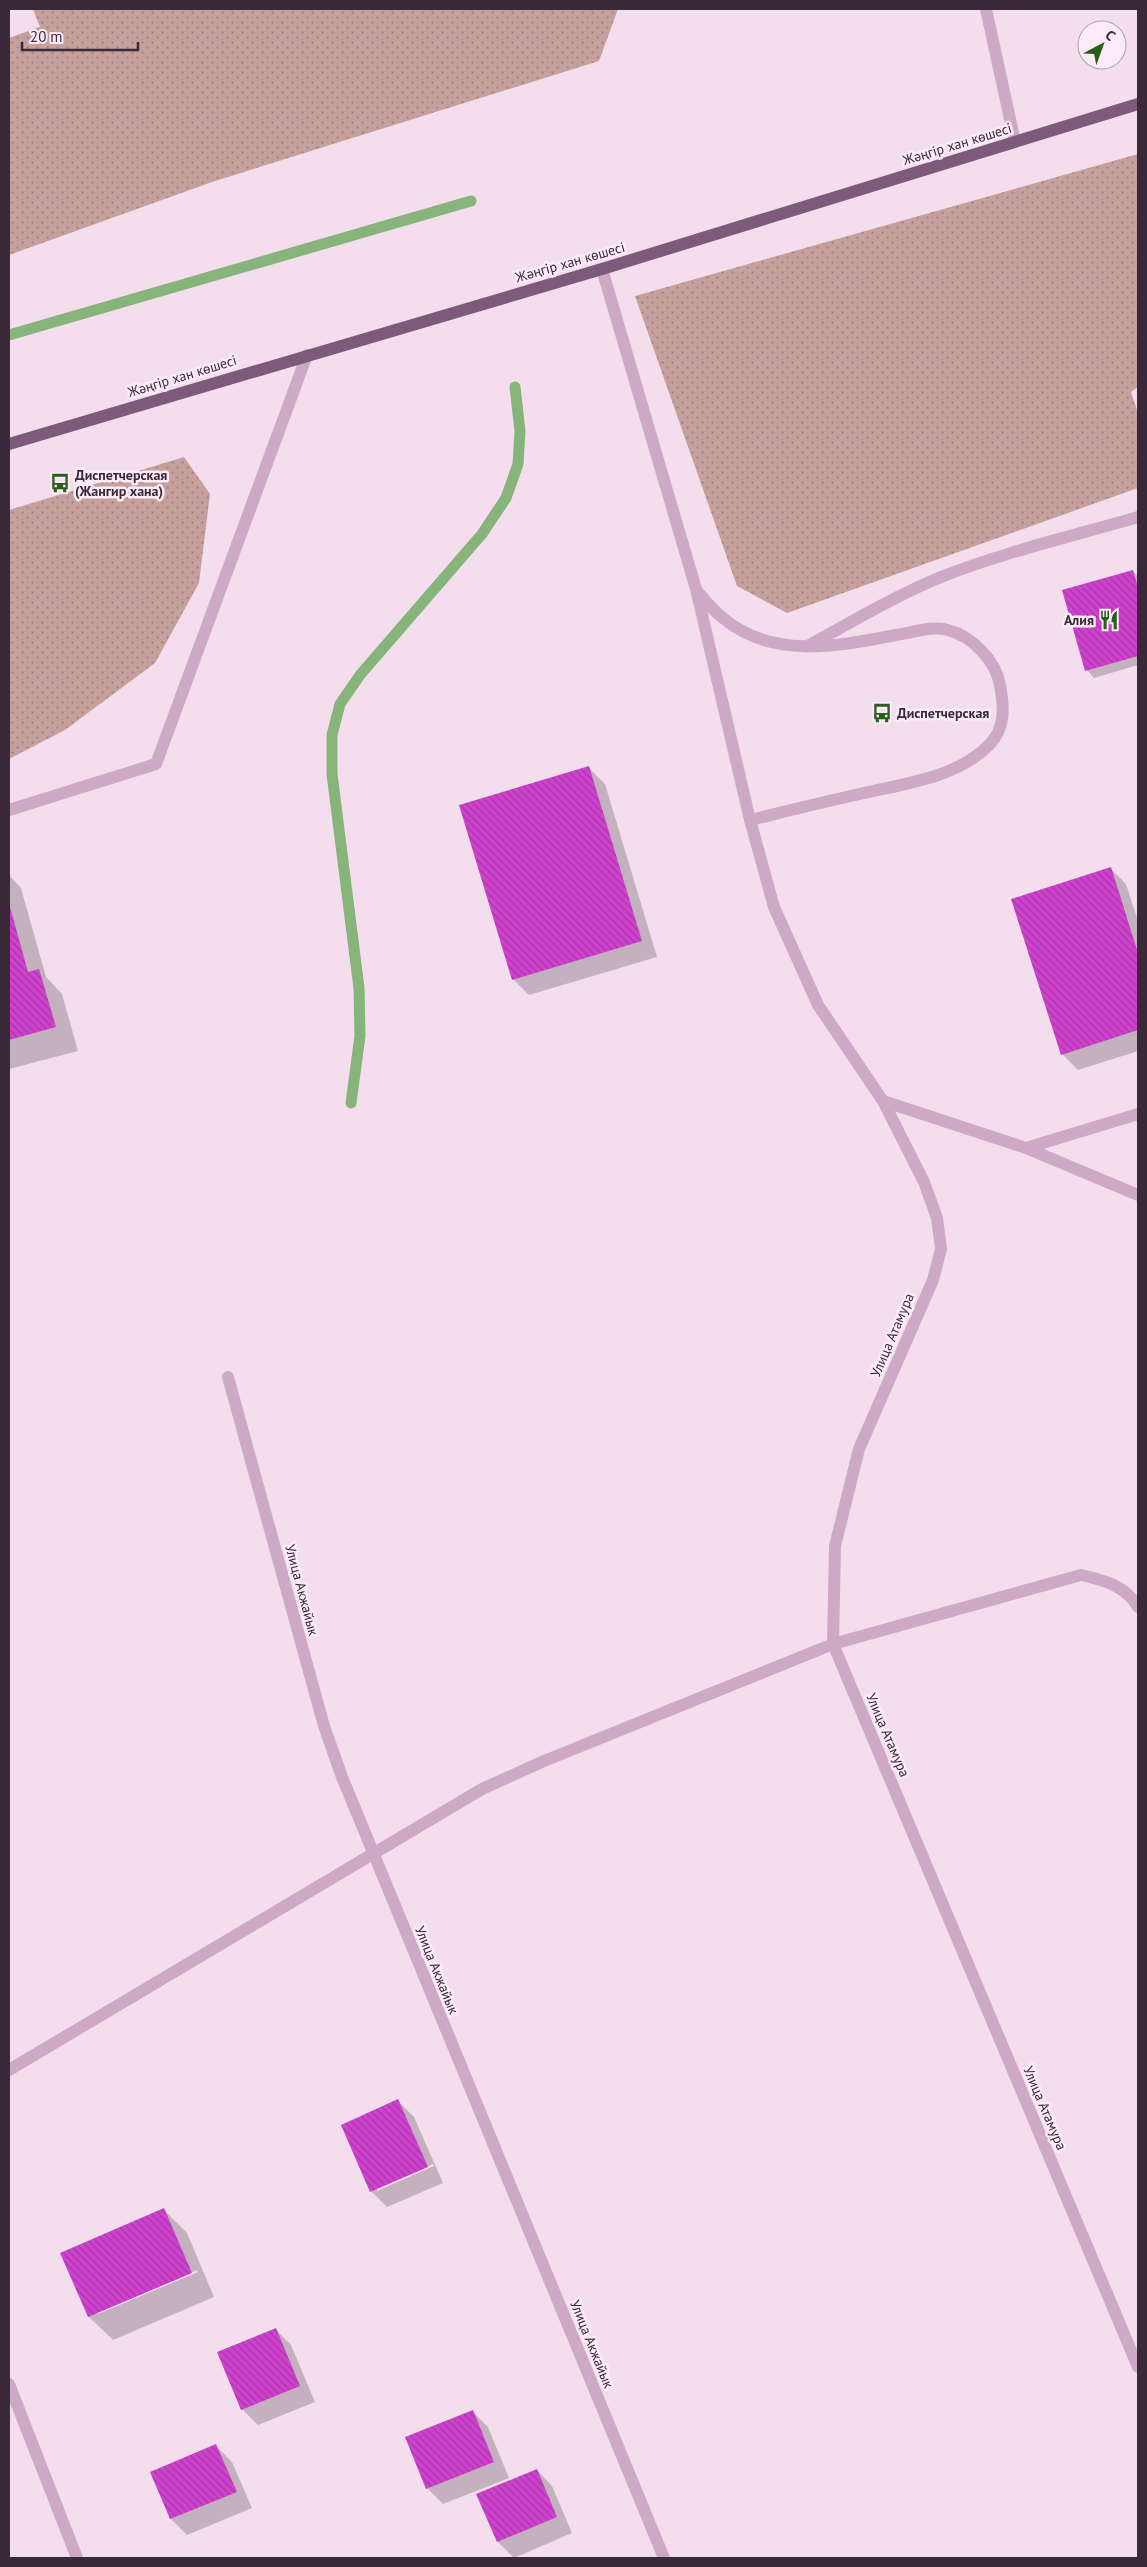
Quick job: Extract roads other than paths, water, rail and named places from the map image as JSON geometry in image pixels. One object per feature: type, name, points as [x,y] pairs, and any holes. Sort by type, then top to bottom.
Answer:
[{"type":"main road","name":"Жәңгір хан көшесі","points":[[9,444],[307,354],[602,269],[1138,104]]},
{"type":"street","points":[[986,9],[1015,142]]},
{"type":"street","name":"Улица Атамура","points":[[602,269],[696,589],[750,820],[774,907],[818,1005],[883,1101],[924,1182],[937,1218],[941,1250],[933,1280],[859,1449],[835,1546],[833,1644],[1138,2367]]},
{"type":"street","points":[[9,810],[156,764],[307,354]]},
{"type":"street","points":[[806,647],[888,602],[940,578],[983,562],[1138,517]]},
{"type":"street","points":[[696,589],[722,618],[746,634],[775,644],[806,647],[837,646],[925,630],[947,629],[983,651],[999,678],[1004,708],[1000,728],[989,745],[964,763],[930,777],[750,820]]},
{"type":"street","points":[[883,1101],[1026,1148],[1138,1195]]},
{"type":"street","points":[[1026,1148],[1138,1114]]},
{"type":"street","name":"Улица Акжайык","points":[[228,1377],[324,1726],[373,1854],[664,2558]]},
{"type":"street","points":[[9,2070],[482,1790],[544,1761],[833,1644],[1081,1576],[1106,1580],[1132,1597],[1138,1607]]},
{"type":"street","points":[[9,2384],[77,2558]]},
{"type":"waterway","points":[[9,335],[471,201]]},
{"type":"waterway","points":[[351,1103],[360,1036],[359,988],[332,774],[332,735],[340,704],[360,675],[482,534],[506,498],[518,464],[520,431],[515,387]]},
{"type":"place","name":"Диспетчерская (Жангир хана)","points":[[60,483]]},
{"type":"place","name":"Алия","points":[[1109,620]]},
{"type":"place","name":"Диспетчерская","points":[[882,713]]}]
